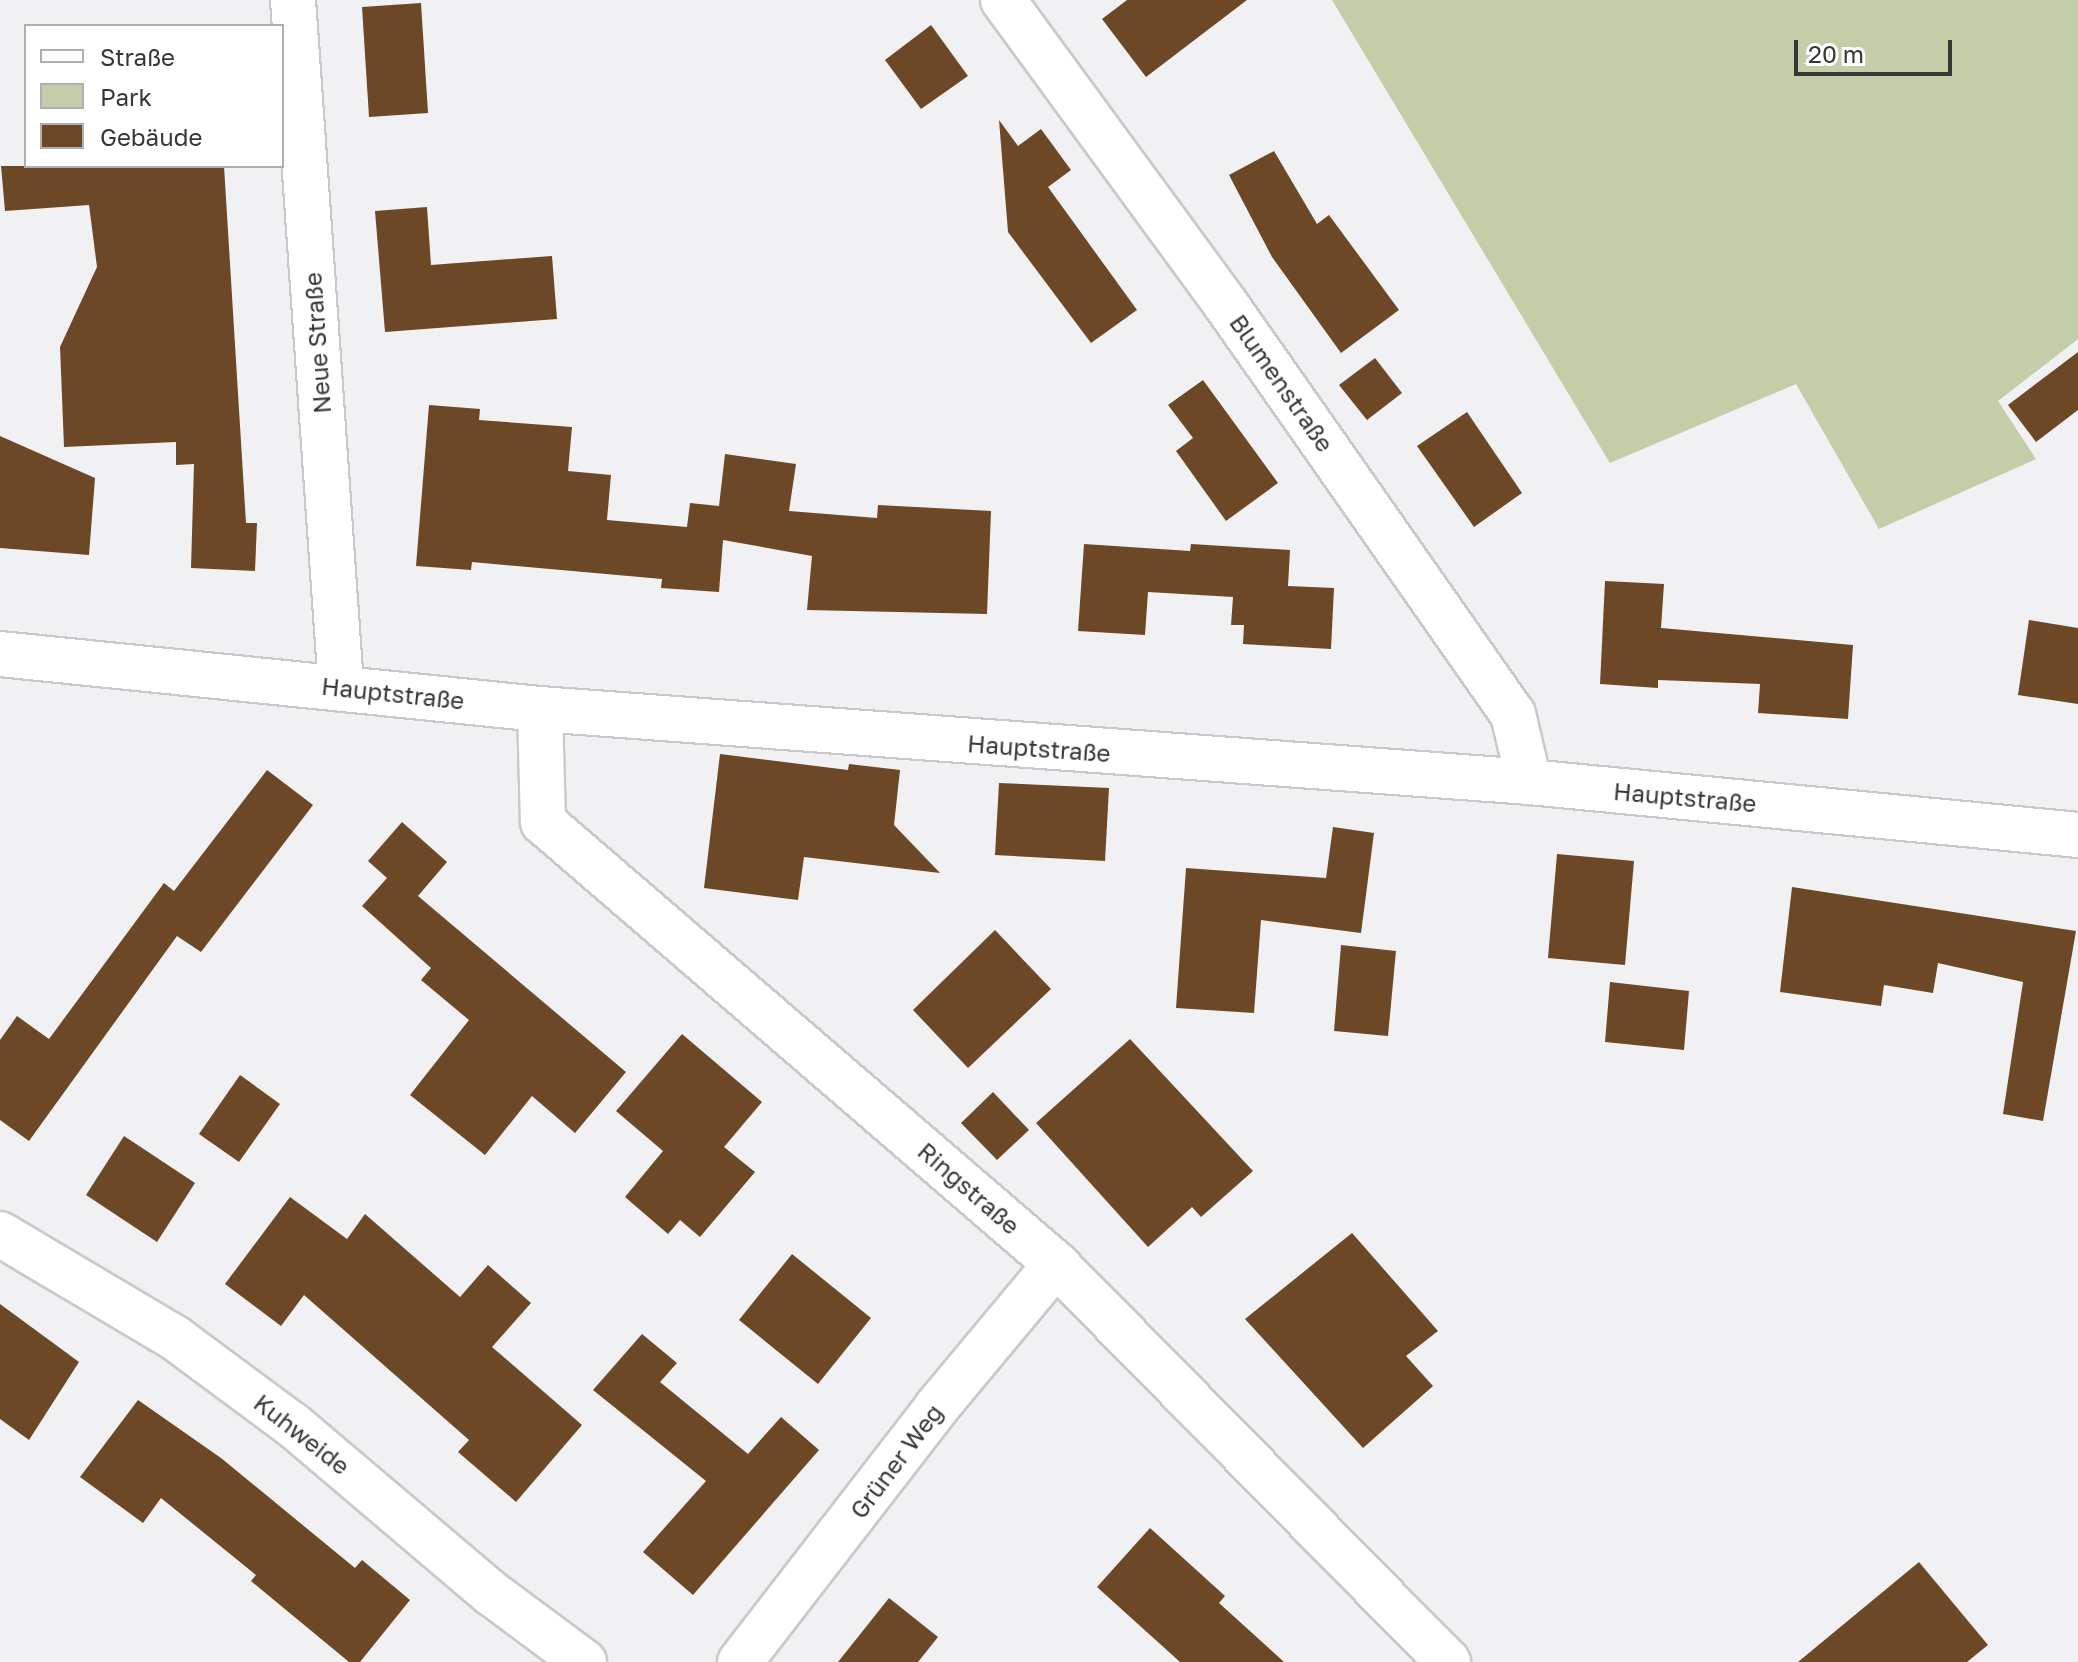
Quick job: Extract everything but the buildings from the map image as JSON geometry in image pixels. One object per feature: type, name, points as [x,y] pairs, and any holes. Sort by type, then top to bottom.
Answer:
[{"type":"street","name":"Neue Straße","points":[[293,0],[341,687]]},
{"type":"street","name":"Blumenstraße","points":[[1003,0],[1254,344],[1513,714],[1529,782]]},
{"type":"street","name":"Hauptstraße","points":[[0,654],[540,709],[1529,782],[2078,835]]},
{"type":"street","name":"Ringstraße","points":[[540,709],[543,822],[1056,1264],[1448,1662]]},
{"type":"street","name":"Kuhweide","points":[[0,1234],[175,1338],[271,1408],[393,1504],[491,1593],[584,1662]]},
{"type":"street","name":"Grüner Weg","points":[[740,1662],[936,1408],[1056,1264]]},
{"type":"green space","points":[[1332,0],[2078,0],[2078,339],[1998,401],[2036,459],[1879,529],[1796,384],[1610,463]]}]
